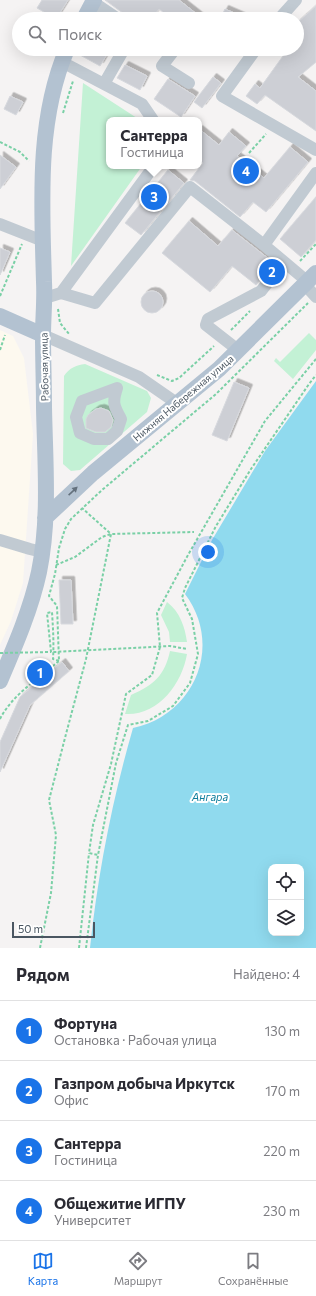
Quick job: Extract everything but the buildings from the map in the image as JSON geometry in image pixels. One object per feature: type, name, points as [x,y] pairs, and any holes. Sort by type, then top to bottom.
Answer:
[{"type":"main road","points":[[88,12],[94,1]]},
{"type":"main road","name":"Рабочая улица","points":[[0,681],[32,599],[42,552],[45,518],[46,474],[43,335],[45,298],[43,241],[44,171],[48,112],[64,56]]},
{"type":"main road","name":"Нижняя Набережная улица","points":[[45,518],[93,473],[178,404],[219,369],[238,350],[312,287]]},
{"type":"main road","points":[[0,316],[43,335]]},
{"type":"street","points":[[285,12],[296,0]]},
{"type":"street","points":[[94,1],[109,12]]},
{"type":"street","points":[[65,56],[104,84],[142,104],[151,117]]},
{"type":"street","points":[[104,84],[120,56]]},
{"type":"street","points":[[170,56],[162,66],[189,83]]},
{"type":"street","points":[[251,56],[222,96],[316,150]]},
{"type":"street","points":[[60,293],[152,169]]},
{"type":"street","points":[[264,244],[316,173]]},
{"type":"street","points":[[45,298],[60,293],[95,303],[190,187],[264,244],[312,287]]},
{"type":"street","points":[[0,224],[43,241]]},
{"type":"street","points":[[238,350],[206,325],[208,319],[261,291],[284,262]]},
{"type":"street","points":[[43,335],[149,383],[178,404]]},
{"type":"street","points":[[117,388],[82,401],[76,417],[80,433],[94,439],[108,439],[117,431],[121,419],[114,406],[113,399],[125,371]]},
{"type":"street","points":[[0,540],[42,552]]},
{"type":"path","points":[[249,153],[273,125]]},
{"type":"path","points":[[0,142],[20,152],[34,166],[44,171]]},
{"type":"path","points":[[0,296],[25,238]]},
{"type":"path","points":[[59,661],[57,606],[49,596],[59,548],[65,529],[71,519],[216,394],[312,287]]},
{"type":"path","points":[[0,350],[6,336]]},
{"type":"path","points":[[79,948],[93,825],[111,764],[126,694],[152,675],[160,647],[157,613],[188,555],[265,421],[316,359]]},
{"type":"path","points":[[86,948],[98,855],[116,763],[128,725],[148,721],[173,706],[190,683],[198,654],[192,618],[182,598],[185,588],[216,526],[251,468],[316,375]]},
{"type":"path","points":[[82,508],[111,534]]},
{"type":"path","points":[[56,565],[75,557],[102,537],[111,534],[194,532]]},
{"type":"path","points":[[40,948],[51,893],[56,835],[50,800],[88,650],[111,534]]},
{"type":"path","points":[[52,652],[54,646],[52,612],[47,613],[52,652],[53,659],[59,661]]},
{"type":"path","points":[[0,653],[59,652],[170,646],[187,649]]},
{"type":"path","points":[[0,719],[17,696],[59,661]]},
{"type":"path","points":[[89,853],[98,855]]},
{"type":"shaded area","points":[[0,330],[13,336],[24,358],[33,434],[23,583],[11,621],[0,645]]},
{"type":"green space","points":[[83,83],[135,117],[106,117],[106,169],[140,169],[71,266]]},
{"type":"green space","points":[[309,333],[316,340],[316,350],[293,379],[274,361],[276,358],[280,362]]},
{"type":"green space","points":[[85,364],[147,391],[151,398],[147,412],[80,470],[71,471],[63,464],[64,376],[73,367]]},
{"type":"green space","points":[[167,602],[179,615],[185,631],[187,642],[170,642],[169,632],[161,615]]},
{"type":"green space","points":[[170,651],[187,654],[180,676],[174,687],[158,704],[148,710],[125,714],[131,695],[152,683],[162,673]]},
{"type":"water","name":"Ангара","points":[[316,381],[316,948],[90,948],[97,892],[112,810],[133,728],[154,721],[172,709],[187,694],[196,676],[202,656],[202,635],[196,614],[185,594],[212,540],[265,451]]},
{"type":"place","name":"Общежитие ИГПУ","points":[[246,171]]},
{"type":"place","name":"Сантерра","points":[[154,197]]},
{"type":"place","name":"Газпром добыча Иркутск","points":[[272,272]]},
{"type":"place","name":"Фортуна","points":[[40,673]]}]
